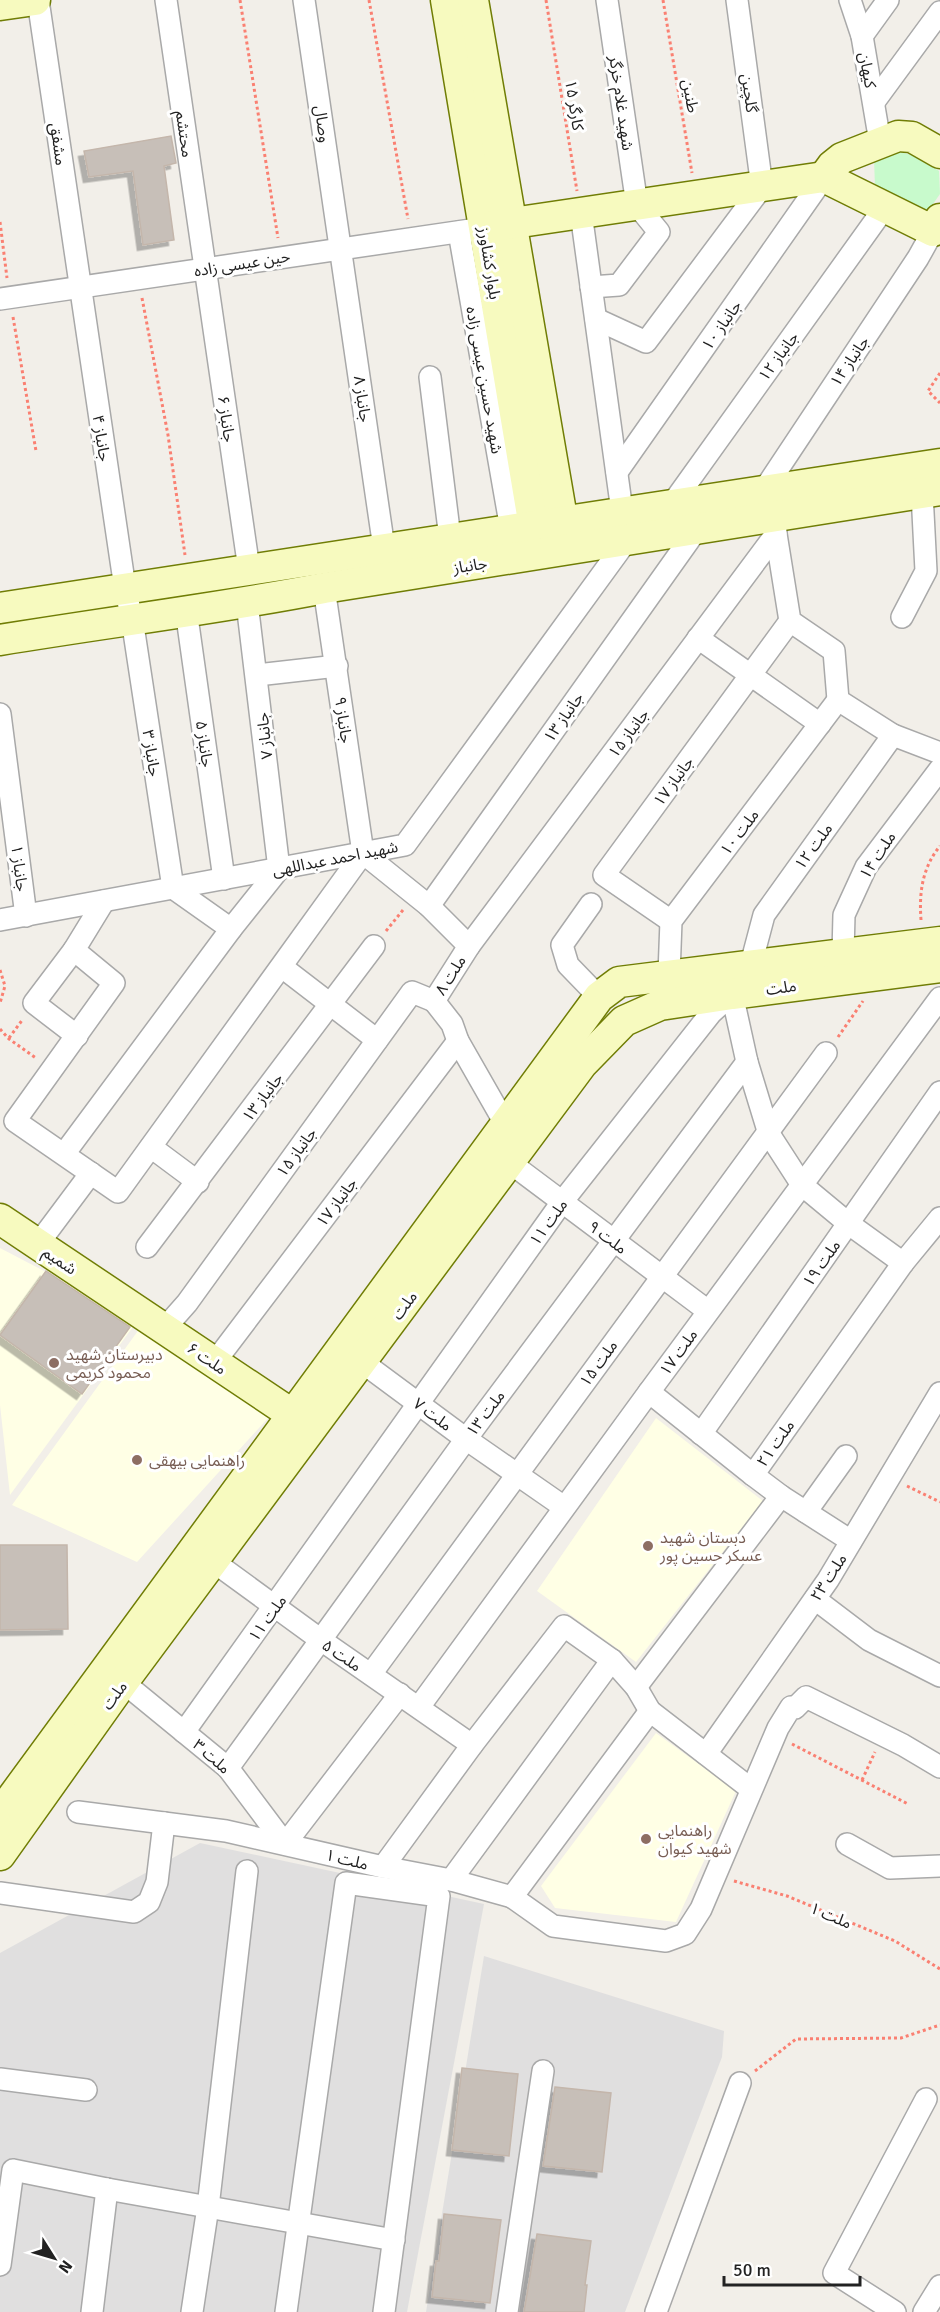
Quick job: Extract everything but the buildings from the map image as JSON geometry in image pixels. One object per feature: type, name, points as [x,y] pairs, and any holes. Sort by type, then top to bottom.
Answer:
[{"type":"main road","points":[[0,5],[36,0]]},
{"type":"main road","name":"بلوار کشاورز","points":[[446,0],[484,228],[543,531]]},
{"type":"main road","name":"بلوار کشاورز","points":[[473,0],[484,228]]},
{"type":"main road","points":[[824,177],[832,165],[842,158],[898,136],[912,138],[938,148]]},
{"type":"main road","points":[[484,228],[824,177],[885,207],[936,225]]},
{"type":"main road","name":"جانباز","points":[[0,608],[450,538],[625,526],[697,529],[936,478]]},
{"type":"main road","name":"جانباز","points":[[625,526],[672,504],[771,513]]},
{"type":"main road","name":"جانباز","points":[[0,640],[186,610],[247,603],[324,588],[538,554],[543,531]]},
{"type":"main road","name":"ملت","points":[[0,1855],[123,1682],[582,1064],[624,1021],[738,975],[843,953],[935,951]]},
{"type":"main road","name":"ملت","points":[[0,1814],[599,998],[619,981],[669,974],[881,975],[935,951]]},
{"type":"main road","name":"شمیم","points":[[0,1219],[121,1300]]},
{"type":"main road","name":"ملت ۶","points":[[121,1300],[293,1416]]},
{"type":"street","name":"مشفق","points":[[36,0],[80,288]]},
{"type":"street","name":"محتشم","points":[[166,0],[205,269]]},
{"type":"street","name":"وصال","points":[[304,0],[341,249]]},
{"type":"street","name":"شهید غلام خرگر","points":[[607,0],[638,205]]},
{"type":"street","name":"گلچین","points":[[737,0],[762,186]]},
{"type":"street","name":"کیهان","points":[[850,0],[862,36],[880,142]]},
{"type":"street","points":[[862,36],[888,0]]},
{"type":"street","points":[[874,102],[938,18]]},
{"type":"street","name":"جانباز ۱۰","points":[[617,472],[824,177]]},
{"type":"street","points":[[596,319],[646,342],[762,186]]},
{"type":"street","points":[[591,287],[619,285],[659,232],[638,205]]},
{"type":"street","name":"جانباز ۱۲","points":[[672,504],[885,207]]},
{"type":"street","points":[[581,213],[625,526]]},
{"type":"street","name":"جانباز ۱۴","points":[[771,513],[936,225]]},
{"type":"street","name":"حین عیسی زاده","points":[[5,299],[484,228]]},
{"type":"street","name":"جانباز ۸","points":[[341,249],[384,548]]},
{"type":"street","name":"جانباز ۶","points":[[205,269],[249,569]]},
{"type":"street","name":"جانباز ۴","points":[[80,288],[125,588],[132,619]]},
{"type":"street","points":[[430,377],[450,538]]},
{"type":"street","points":[[902,617],[926,571],[936,478]]},
{"type":"street","points":[[771,513],[790,621],[834,651],[838,700],[893,735],[940,753]]},
{"type":"street","name":"جانباز ۱۵","points":[[468,946],[698,638],[771,513]]},
{"type":"street","name":"شهید احمد عبداللهی","points":[[0,920],[405,845],[625,526]]},
{"type":"street","name":"جانباز ۱۳","points":[[422,900],[697,529]]},
{"type":"street","name":"جانباز ۹","points":[[324,588],[363,853]]},
{"type":"street","name":"جانباز ۷","points":[[247,603],[279,868]]},
{"type":"street","name":"جانباز ۵","points":[[186,610],[224,879]]},
{"type":"street","name":"جانباز ۳","points":[[132,619],[173,888]]},
{"type":"street","name":"جانباز ۱۷","points":[[671,921],[604,875],[790,621]]},
{"type":"street","points":[[698,638],[820,724]]},
{"type":"street","points":[[257,675],[337,666]]},
{"type":"street","name":"ملت ۱۰","points":[[671,921],[838,700]]},
{"type":"street","name":"جانباز ۱","points":[[0,714],[26,916]]},
{"type":"street","name":"ملت ۱۲","points":[[738,975],[764,915],[893,735]]},
{"type":"street","name":"ملت ۱۴","points":[[843,953],[844,915],[866,867],[940,769]]},
{"type":"street","points":[[74,950],[114,983],[15,1121],[118,1192],[363,853]]},
{"type":"street","name":"ملت ۸","points":[[363,853],[422,900],[468,946],[434,1001],[452,1024],[458,1041],[506,1125]]},
{"type":"street","points":[[64,1154],[279,868]]},
{"type":"street","points":[[173,888],[231,929]]},
{"type":"street","points":[[77,1036],[34,1003],[74,950],[104,901]]},
{"type":"street","points":[[591,904],[562,945],[568,965],[599,998]]},
{"type":"street","points":[[669,974],[671,921]]},
{"type":"street","name":"جانباز ۱۳","points":[[147,1247],[374,946]]},
{"type":"street","points":[[282,967],[377,1040]]},
{"type":"street","points":[[738,975],[747,1062],[769,1134],[802,1185],[849,1224],[903,1263]]},
{"type":"street","name":"ملت ۱۱","points":[[184,1732],[562,1202],[711,1013],[738,975]]},
{"type":"street","name":"جانباز ۱۵","points":[[164,1329],[187,1304],[412,992],[434,1001]]},
{"type":"street","name":"ملت ۱۷","points":[[419,1707],[940,998]]},
{"type":"street","name":"جانباز ۱۷","points":[[214,1363],[458,1041]]},
{"type":"street","name":"ملت ۱۵","points":[[371,1674],[661,1276],[769,1134],[826,1053]]},
{"type":"street","name":"ملت ۱۳","points":[[228,1768],[466,1439],[747,1062]]},
{"type":"street","name":"ملت ۱۹","points":[[701,1434],[940,1092]]},
{"type":"street","points":[[151,1147],[198,1182]]},
{"type":"street","name":"ملت ۹","points":[[509,1162],[708,1311]]},
{"type":"street","points":[[38,1244],[91,1173]]},
{"type":"street","name":"ملت ۲۱","points":[[851,1541],[753,1475],[903,1263],[940,1218]]},
{"type":"street","name":"ملت ۷","points":[[362,1362],[516,1475],[564,1507]]},
{"type":"street","points":[[649,1392],[753,1475]]},
{"type":"street","name":"ملت ۲۳","points":[[706,1754],[815,1599],[940,1393]]},
{"type":"street","points":[[806,1512],[846,1456]]},
{"type":"street","points":[[636,1687],[781,1496]]},
{"type":"street","name":"ملت ۵","points":[[214,1562],[472,1745]]},
{"type":"street","points":[[815,1599],[869,1640],[940,1676]]},
{"type":"street","points":[[383,1868],[472,1745],[564,1626],[612,1660],[636,1687],[650,1711],[752,1789]]},
{"type":"street","points":[[451,1881],[612,1660]]},
{"type":"street","name":"ملت ۳","points":[[123,1682],[228,1768],[285,1844]]},
{"type":"street","points":[[285,1844],[400,1694]]},
{"type":"street","name":"ملت ۱","points":[[78,1812],[226,1831],[383,1868],[451,1881],[512,1897],[553,1926],[666,1941],[685,1934],[700,1909],[776,1731],[790,1707],[795,1708],[806,1697],[883,1735]]},
{"type":"street","points":[[512,1897],[650,1711]]},
{"type":"street","points":[[883,1735],[940,1767]]},
{"type":"street","points":[[0,1893],[134,1912],[149,1902],[157,1882],[164,1823]]},
{"type":"street","points":[[847,1844],[890,1868],[940,1866]]},
{"type":"street","points":[[192,2312],[208,2207],[247,1871]]},
{"type":"street","points":[[286,2312],[346,1883],[439,1896],[384,2312]]},
{"type":"street","points":[[507,2312],[543,2071]]},
{"type":"street","points":[[0,2079],[86,2090]]},
{"type":"street","points":[[656,2312],[740,2083]]},
{"type":"street","points":[[895,2312],[834,2273],[926,2098]]},
{"type":"street","points":[[0,2265],[13,2170],[394,2241]]},
{"type":"street","points":[[92,2312],[108,2189]]},
{"type":"street","points":[[924,2312],[940,2286]]},
{"type":"path","points":[[240,0],[281,258]]},
{"type":"path","points":[[369,0],[411,238]]},
{"type":"path","name":"کارگر ۱۵","points":[[546,0],[581,213]]},
{"type":"path","name":"طنین","points":[[663,0],[696,196]]},
{"type":"path","points":[[0,222],[5,299],[36,451]]},
{"type":"path","points":[[138,279],[168,435],[188,579]]},
{"type":"path","points":[[940,373],[928,391],[940,403]]},
{"type":"path","points":[[935,951],[919,894],[932,856],[940,846]]},
{"type":"path","points":[[374,946],[422,900]]},
{"type":"path","points":[[0,970],[5,986],[0,1003]]},
{"type":"path","points":[[826,1053],[881,975]]},
{"type":"path","points":[[9,1039],[34,1003]]},
{"type":"path","points":[[0,1029],[9,1039],[53,1070]]},
{"type":"path","points":[[889,1478],[940,1502]]},
{"type":"path","points":[[776,1731],[908,1804]]},
{"type":"path","points":[[862,1780],[883,1735]]},
{"type":"path","name":"ملت ۱","points":[[715,1875],[787,1896],[895,1941],[940,1969]]},
{"type":"path","points":[[740,2083],[796,2039],[901,2038],[940,2025]]},
{"type":"shaded area","name":"دبیرستان شهید محمود کریمی","points":[[0,1248],[138,1320],[10,1495],[0,1405]]},
{"type":"shaded area","name":"راهنمایی بیهقی","points":[[140,1328],[270,1416],[137,1562],[12,1505]]},
{"type":"shaded area","name":"دبستان شهید عسکر حسین پور","points":[[656,1418],[763,1501],[636,1662],[537,1591]]},
{"type":"shaded area","name":"راهنمایی شهید کیوان","points":[[656,1733],[736,1791],[676,1922],[555,1908],[541,1886]]},
{"type":"shaded area","points":[[200,1843],[484,1904],[407,2312],[0,2312],[0,1953]]},
{"type":"shaded area","points":[[484,1956],[724,2031],[722,2057],[625,2312],[426,2312]]},
{"type":"green space","points":[[892,150],[916,156],[939,171],[940,194],[928,211],[913,207],[875,187],[874,159]]},
{"type":"place","name":"دبیرستان شهید محمود کریمی","points":[[54,1363]]},
{"type":"place","name":"راهنمایی بیهقی","points":[[137,1460]]},
{"type":"place","name":"دبستان شهید عسکر حسین پور","points":[[648,1546]]},
{"type":"place","name":"راهنمایی شهید کیوان","points":[[646,1839]]}]
